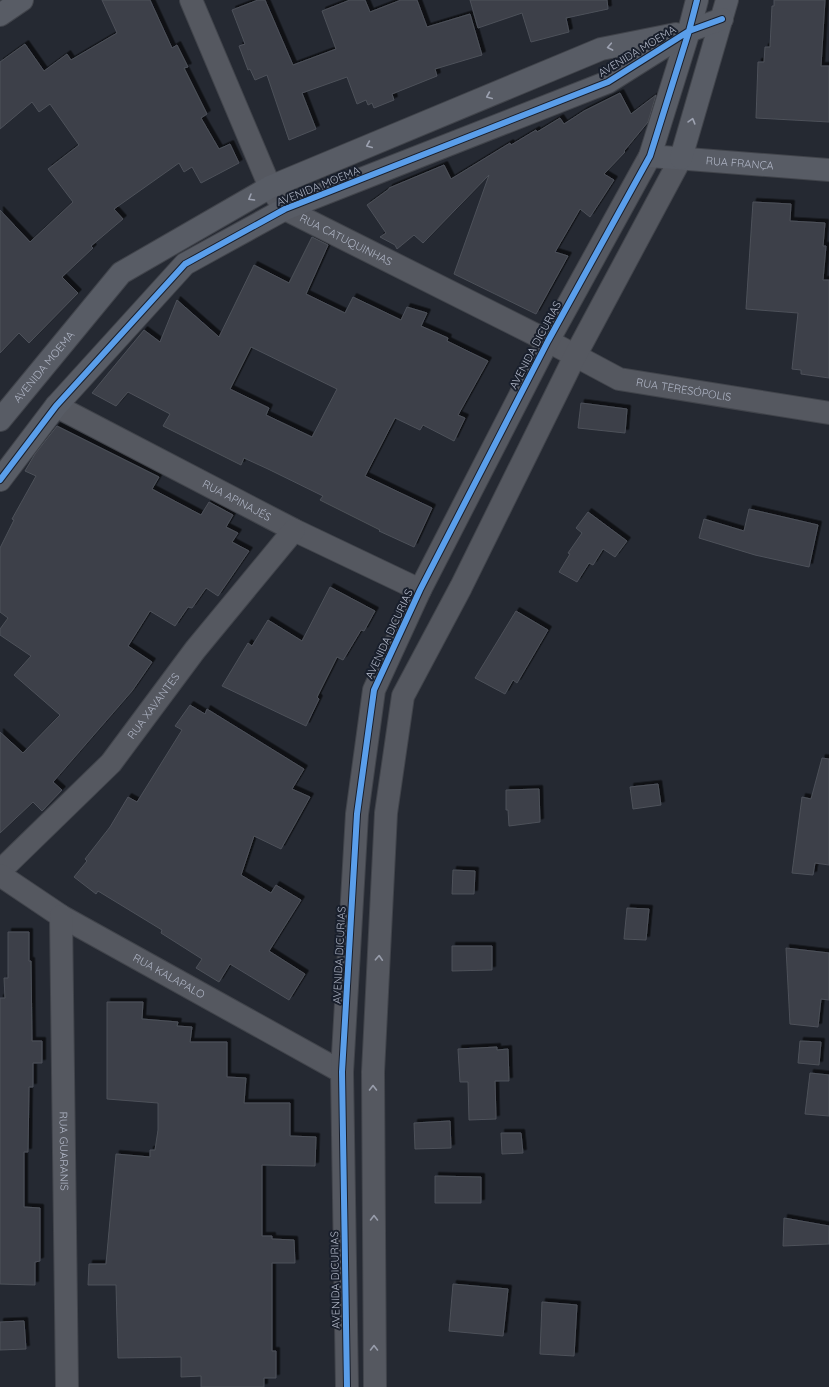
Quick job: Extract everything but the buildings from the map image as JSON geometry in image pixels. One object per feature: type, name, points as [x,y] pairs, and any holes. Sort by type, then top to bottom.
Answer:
[{"type":"street","points":[[0,15],[22,0]]},
{"type":"street","name":"RUA CATUQUINHAS","points":[[191,0],[270,187],[285,209],[548,341]]},
{"type":"street","name":"AVENIDA DICURIAS","points":[[347,1387],[342,1072],[357,814],[374,690],[420,590],[548,341],[650,156],[689,32],[697,0]]},
{"type":"street","points":[[375,1387],[373,1072],[386,813],[403,696],[461,587],[575,356],[681,158],[725,9]]},
{"type":"street","name":"AVENIDA MOEMA","points":[[0,480],[56,406],[186,264],[285,209],[608,82],[725,9]]},
{"type":"street","name":"AVENIDA MOEMA","points":[[0,420],[121,273],[270,187],[601,49],[689,32]]},
{"type":"street","name":"RUA FRANÇA","points":[[650,156],[829,170]]},
{"type":"street","name":"RUA TERESÓPOLIS","points":[[548,341],[619,379],[829,413]]},
{"type":"street","name":"RUA APINAJÉS","points":[[56,406],[294,530],[420,590]]},
{"type":"street","name":"RUA XAVANTES","points":[[0,871],[111,763],[195,650],[294,530]]},
{"type":"street","name":"RUA KALAPALO","points":[[0,875],[61,916],[342,1072]]},
{"type":"street","name":"RUA GUARANIS","points":[[61,916],[68,1387]]},
{"type":"cycle path","points":[[347,1387],[342,1072],[357,814],[374,690],[420,590],[548,341],[650,156],[689,31],[697,0]]},
{"type":"cycle path","points":[[0,480],[56,406],[185,264],[285,209],[608,82],[689,31],[722,19]]}]
